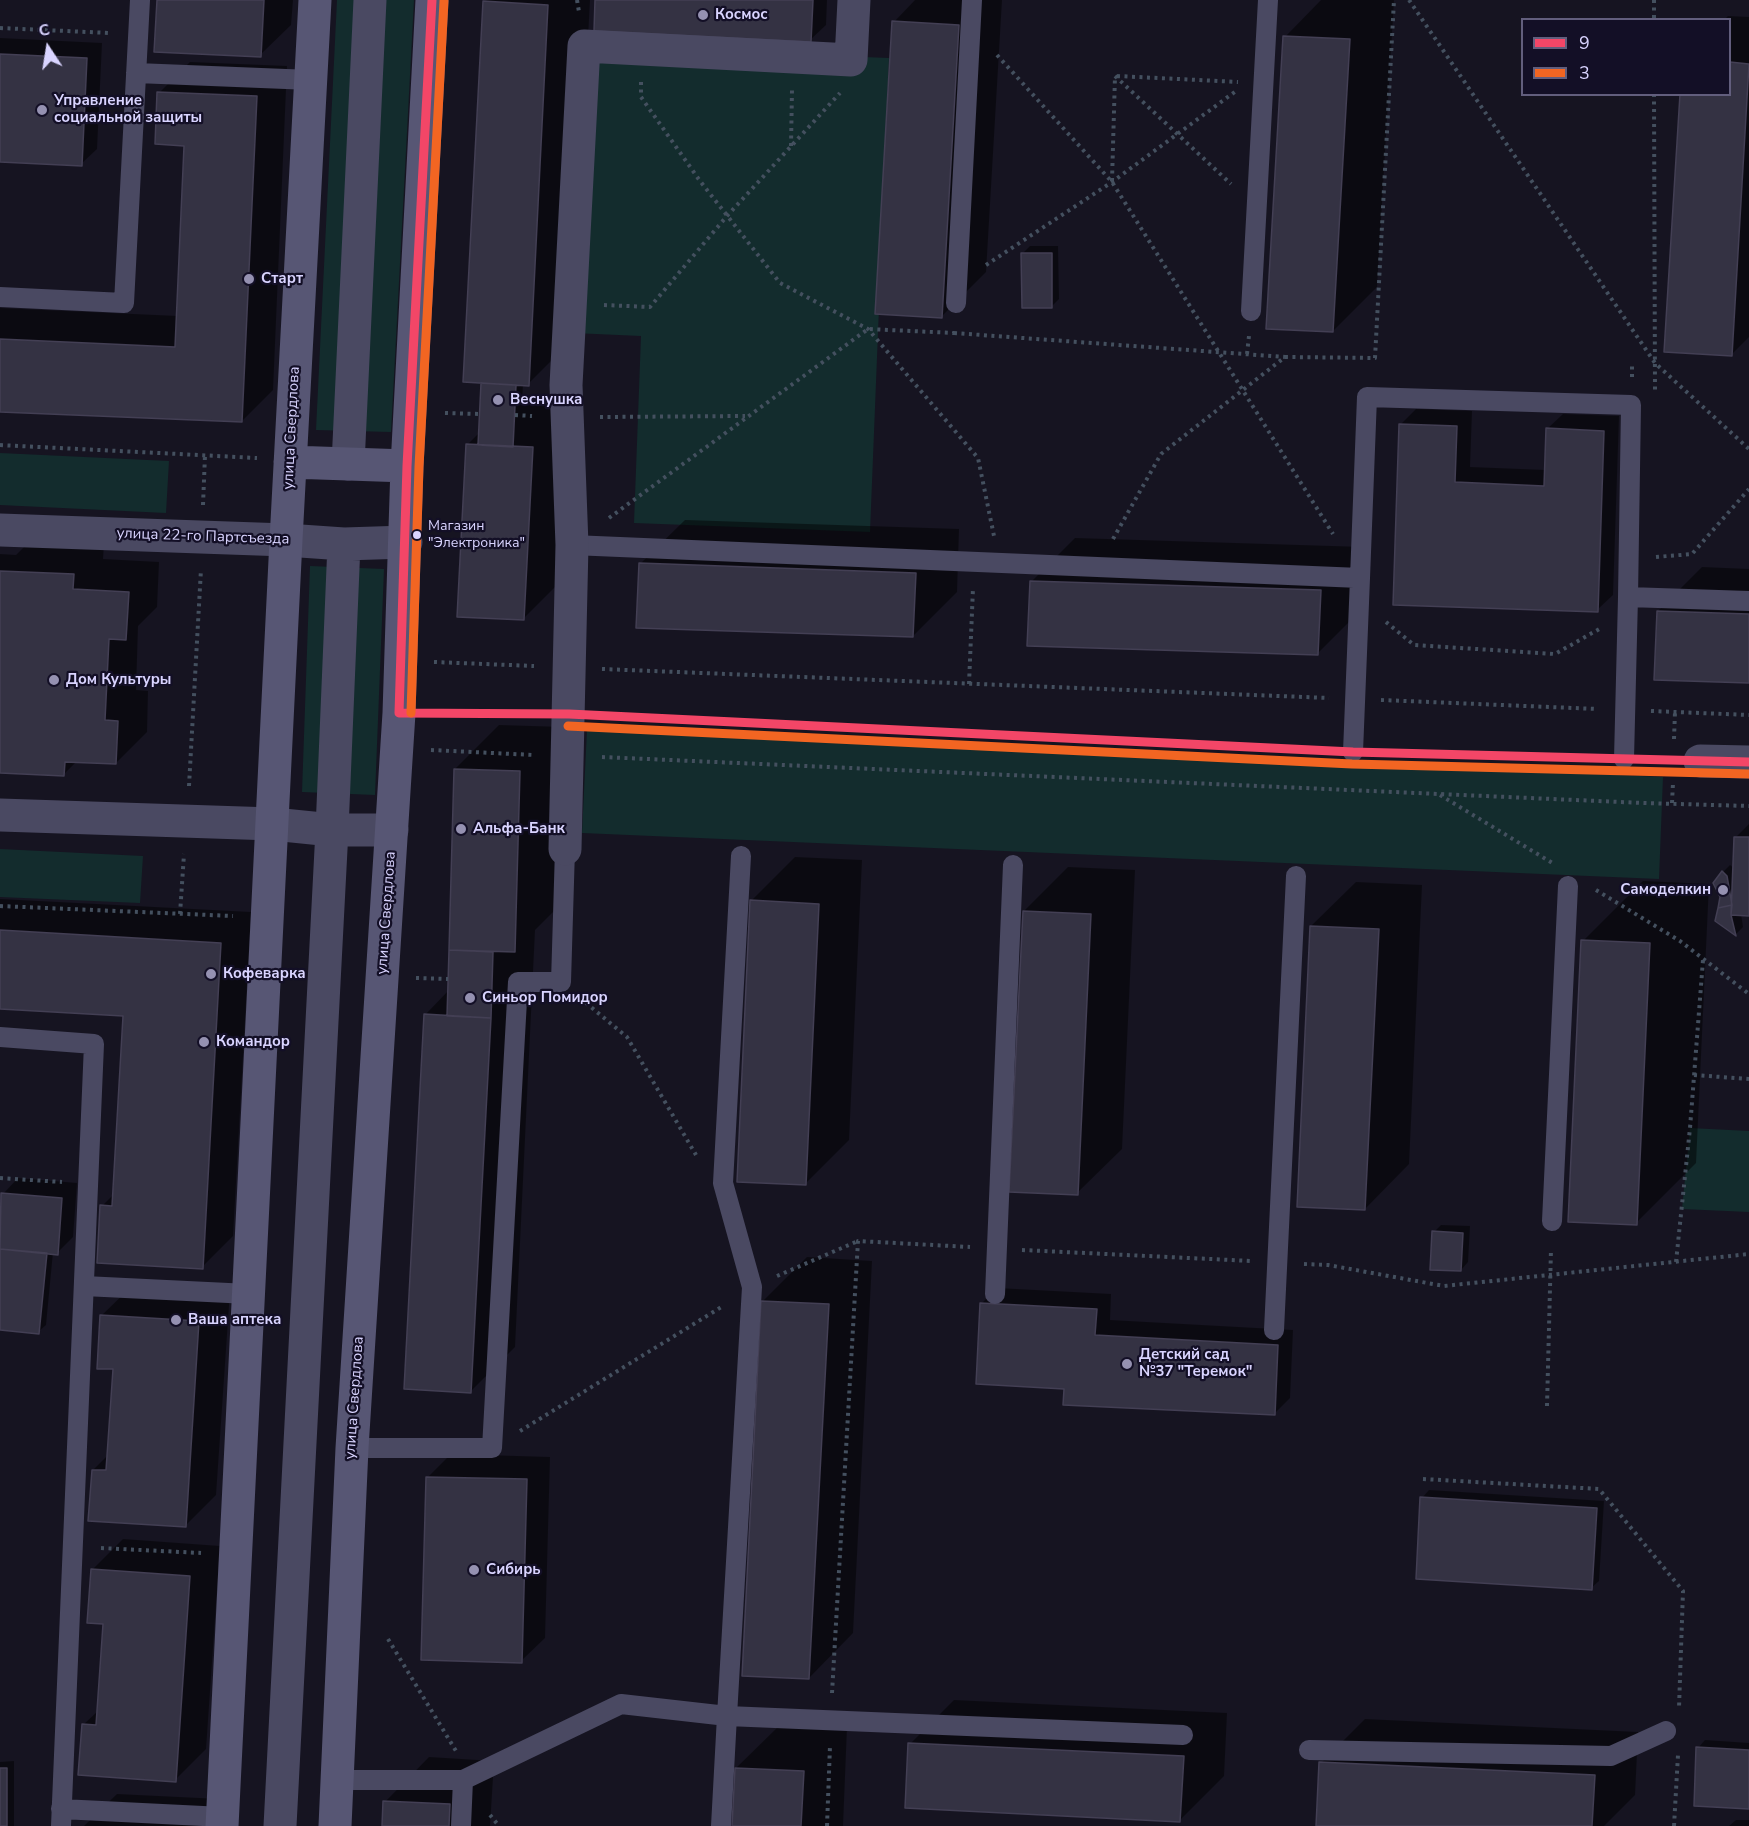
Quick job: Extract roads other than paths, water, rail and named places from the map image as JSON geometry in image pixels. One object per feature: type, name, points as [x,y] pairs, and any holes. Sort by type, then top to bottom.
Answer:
[{"type":"street","name":"улица Свердлова","points":[[222,1822],[315,0]]},
{"type":"street","points":[[348,464],[370,0]]},
{"type":"street","name":"улица Свердлова","points":[[334,1826],[352,1448],[392,830],[406,542],[407,466],[432,0]]},
{"type":"street","points":[[565,849],[572,545],[567,385],[584,46],[851,60],[854,0]]},
{"type":"street","points":[[290,462],[407,466]]},
{"type":"street","name":"улица 22-го Партсъезда","points":[[0,530],[344,544],[406,542]]},
{"type":"street","points":[[280,1826],[332,830],[344,544]]},
{"type":"street","points":[[1700,761],[1749,762]]},
{"type":"street","points":[[0,814],[273,824],[332,830],[392,830]]},
{"type":"lane","points":[[0,297],[124,303],[140,0]]},
{"type":"lane","points":[[956,294],[972,0]]},
{"type":"lane","points":[[1251,311],[1257,208],[1256,82],[1268,0]]},
{"type":"lane","points":[[136,73],[311,80]]},
{"type":"lane","points":[[1353,752],[1367,397],[1631,405],[1624,759]]},
{"type":"lane","points":[[572,545],[1360,578]]},
{"type":"lane","points":[[1628,605],[1749,601]]},
{"type":"lane","points":[[352,1448],[492,1448],[518,982],[561,982],[565,849]]},
{"type":"lane","points":[[721,1826],[752,1287],[723,1183],[741,856]]},
{"type":"lane","points":[[995,1294],[1013,865]]},
{"type":"lane","points":[[1274,1330],[1296,876]]},
{"type":"lane","points":[[1552,1221],[1568,886]]},
{"type":"lane","points":[[0,1037],[94,1044],[61,1818],[222,1822]]},
{"type":"lane","points":[[84,1286],[249,1294]]},
{"type":"lane","points":[[337,1780],[463,1780],[621,1704],[727,1716],[1183,1735]]},
{"type":"lane","points":[[1309,1750],[1611,1756],[1672,1737]]},
{"type":"lane","points":[[461,1826],[463,1780]]},
{"type":"place","name":"Космос","points":[[703,15]]},
{"type":"place","name":"Управление социальной защиты","points":[[42,110]]},
{"type":"place","name":"Старт","points":[[249,279]]},
{"type":"place","name":"Веснушка","points":[[498,400]]},
{"type":"place","name":"Магазин \"Электроника\"","points":[[417,535]]},
{"type":"place","name":"Дом Культуры","points":[[54,680]]},
{"type":"place","name":"Альфа-Банк","points":[[461,829]]},
{"type":"place","name":"Самоделкин","points":[[1723,890]]},
{"type":"place","name":"Кофеварка","points":[[211,974]]},
{"type":"place","name":"Синьор Помидор","points":[[470,998]]},
{"type":"place","name":"Командор","points":[[204,1042]]},
{"type":"place","name":"Ваша аптека","points":[[176,1320]]},
{"type":"place","name":"Детский сад №37 \"Теремок\"","points":[[1127,1364]]},
{"type":"place","name":"Сибирь","points":[[474,1570]]}]
